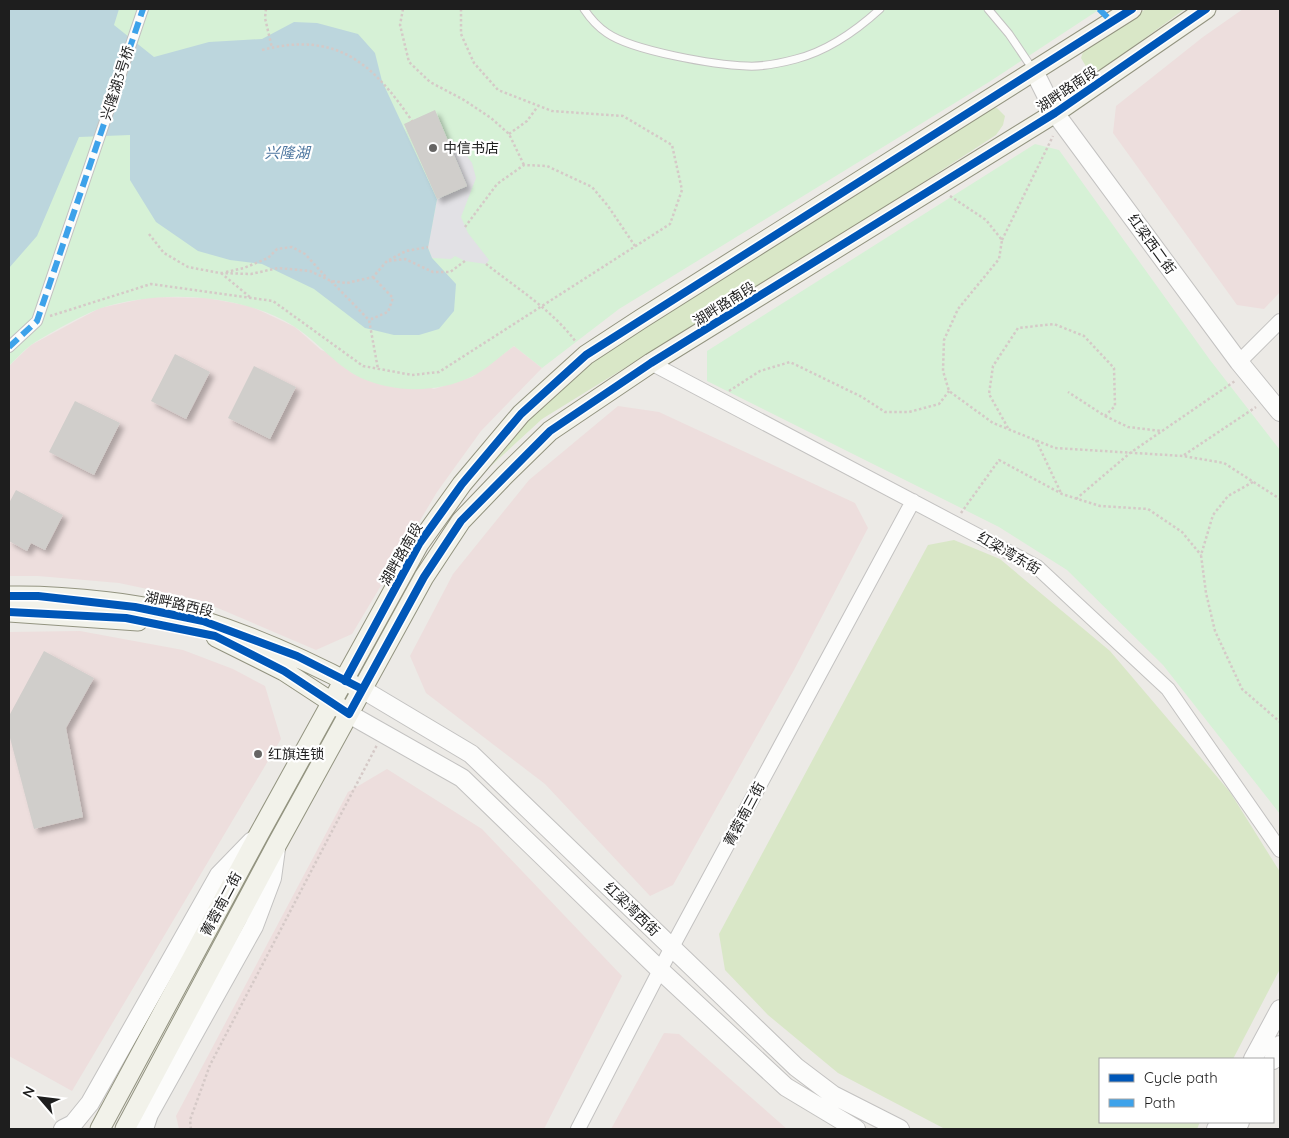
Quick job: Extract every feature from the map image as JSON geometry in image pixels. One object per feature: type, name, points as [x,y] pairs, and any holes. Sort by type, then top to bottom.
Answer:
[{"type":"main road","name":"湖畔路南段","points":[[349,714],[353,685],[419,544],[462,484],[521,414],[586,355],[1132,9]]},
{"type":"main road","name":"湖畔路南段","points":[[353,685],[461,521],[550,432],[650,363],[936,187],[1058,116],[1206,9]]},
{"type":"main road","name":"湖畔路西段","points":[[9,596],[38,596],[135,607],[203,621],[296,656],[353,685]]},
{"type":"main road","name":"湖畔路西段","points":[[9,612],[126,618],[215,636],[284,671],[349,714]]},
{"type":"main road","name":"菁蓉南二街","points":[[100,1129],[259,834],[333,703],[353,685]]},
{"type":"main road","name":"菁蓉南二街","points":[[125,1129],[276,846],[349,714]]},
{"type":"street","name":"兴隆湖3号桥","points":[[36,321],[141,12]]},
{"type":"street","name":"红梁西二街","points":[[1034,71],[1058,116],[1243,367],[1275,405]]},
{"type":"street","points":[[9,346],[36,321]]},
{"type":"street","points":[[1243,367],[1280,321]]},
{"type":"street","name":"红梁湾东街","points":[[650,363],[1037,567],[1168,689],[1280,850]]},
{"type":"street","name":"菁蓉南三街","points":[[578,1129],[660,970],[913,501]]},
{"type":"street","name":"红梁湾西街","points":[[353,685],[471,754],[796,1067],[833,1095],[900,1129]]},
{"type":"street","name":"红梁湾西街","points":[[349,714],[462,778],[660,970],[786,1087],[856,1129]]},
{"type":"street","points":[[63,1129],[73,1124],[90,1103],[219,875],[259,834]]},
{"type":"street","points":[[144,1129],[149,1114],[254,926],[272,878],[276,846]]},
{"type":"street","points":[[1254,1058],[1280,1009]]},
{"type":"street","points":[[1274,1058],[1280,1045]]},
{"type":"lane","points":[[584,9],[591,20],[608,34],[645,49],[747,66],[797,59],[846,35],[880,9]]},
{"type":"lane","points":[[988,9],[1034,71]]},
{"type":"path","points":[[266,9],[265,18],[272,48]]},
{"type":"path","points":[[403,9],[400,25],[409,62],[430,82],[464,100],[491,118],[509,134],[524,166]]},
{"type":"path","points":[[36,321],[151,284],[273,301],[363,366],[412,375],[439,372],[670,224],[682,190],[672,146],[623,116],[552,111],[498,90],[474,63],[462,34],[461,9]]},
{"type":"path","points":[[262,50],[296,44],[328,46],[373,71],[390,89],[412,120]]},
{"type":"path","points":[[509,134],[527,121],[538,105]]},
{"type":"path","points":[[1058,116],[1002,240],[999,259],[958,309],[944,340],[943,371],[949,392],[993,422],[1055,448],[1182,456],[1224,464],[1280,499]]},
{"type":"path","points":[[465,227],[497,184],[524,166],[547,166],[592,187],[608,206],[635,246]]},
{"type":"path","points":[[936,187],[986,220],[1002,240]]},
{"type":"path","points":[[149,234],[164,253],[188,267],[220,273],[251,274],[278,268],[310,271],[331,281],[347,283],[373,277],[387,261],[406,251],[428,247]]},
{"type":"path","points":[[220,273],[244,268],[268,258],[277,249],[292,247],[305,254],[368,320],[378,369]]},
{"type":"path","points":[[387,261],[405,259],[433,272],[450,272],[465,261]]},
{"type":"path","points":[[486,264],[566,329],[586,355]]},
{"type":"path","points":[[220,273],[252,298]]},
{"type":"path","points":[[368,320],[388,312],[393,298],[373,277]]},
{"type":"path","points":[[1009,429],[989,394],[993,366],[1018,328],[1054,324],[1084,336],[1114,368],[1115,406],[1105,416]]},
{"type":"path","points":[[718,398],[760,371],[790,362],[862,397],[884,412],[909,412],[939,404],[949,392]]},
{"type":"path","points":[[1076,499],[1130,453],[1243,367]]},
{"type":"path","points":[[1068,392],[1105,416],[1128,427],[1161,431]]},
{"type":"path","points":[[1182,456],[1275,405]]},
{"type":"path","points":[[1036,440],[1062,494]]},
{"type":"path","points":[[954,523],[999,460],[1062,494],[1076,499],[1100,506],[1148,509],[1182,532],[1202,555]]},
{"type":"path","points":[[1254,482],[1228,496],[1213,516],[1202,555],[1206,593],[1215,631],[1242,689],[1280,722]]},
{"type":"path","points":[[191,1129],[190,1120],[210,1064],[383,733]]},
{"type":"shaded area","points":[[1243,9],[1280,9],[1280,292],[1264,309],[1237,305],[1113,133],[1116,106],[1203,37]]},
{"type":"shaded area","points":[[447,139],[460,146],[472,163],[476,178],[461,217],[468,233],[489,260],[486,264],[465,261],[455,256],[451,259],[432,258],[428,247],[437,199],[467,186]]},
{"type":"shaded area","points":[[151,297],[207,298],[250,306],[295,327],[321,350],[434,389],[472,377],[514,346],[542,368],[481,431],[437,492],[352,634],[316,650],[199,600],[119,583],[38,576],[9,576],[9,366],[31,345],[100,308]]},
{"type":"shaded area","points":[[618,406],[659,412],[855,503],[868,528],[794,670],[673,885],[650,896],[545,784],[426,693],[410,656],[453,574],[529,480]]},
{"type":"shaded area","points":[[80,631],[183,650],[233,669],[265,686],[281,739],[72,1091],[9,1056],[9,632]]},
{"type":"shaded area","points":[[387,769],[482,829],[622,976],[544,1129],[179,1129],[176,1116],[348,792]]},
{"type":"shaded area","points":[[664,1033],[679,1034],[787,1129],[611,1129]]},
{"type":"green space","points":[[9,9],[1100,9],[989,82],[619,309],[542,368],[514,346],[488,367],[471,377],[445,386],[416,389],[387,386],[361,378],[343,367],[295,327],[274,316],[251,307],[226,301],[200,298],[149,298],[101,308],[37,341],[9,366]]},
{"type":"green space","points":[[1146,9],[1185,9],[1101,70],[1087,68],[1081,58],[1085,46]]},
{"type":"green space","points":[[988,107],[997,108],[1005,116],[1003,125],[996,135],[868,218],[542,419],[480,476],[526,419],[584,365]]},
{"type":"green space","points":[[1035,144],[1059,150],[1210,360],[1280,450],[1280,814],[1163,665],[1067,570],[999,527],[707,381],[707,351]]},
{"type":"green space","points":[[954,540],[1000,559],[1110,651],[1230,792],[1280,872],[1280,969],[1234,1058],[1099,1058],[1099,1123],[1200,1123],[1197,1129],[945,1129],[838,1073],[768,1015],[725,970],[719,934],[928,545]]},
{"type":"water","name":"兴隆湖","points":[[9,9],[119,9],[114,25],[154,57],[209,42],[262,39],[294,22],[317,23],[358,34],[375,53],[382,81],[437,199],[428,248],[432,258],[456,284],[454,311],[439,329],[419,335],[394,335],[365,328],[314,289],[262,264],[230,260],[198,251],[156,222],[130,180],[130,135],[79,137],[37,236],[9,268]]},
{"type":"building","name":"中信书店","points":[[435,110],[467,186],[437,199],[404,124]]},
{"type":"building","points":[[175,354],[210,372],[186,419],[151,401]]},
{"type":"building","points":[[254,366],[296,387],[270,439],[228,418]]},
{"type":"building","points":[[75,401],[120,423],[94,475],[49,452]]},
{"type":"building","points":[[16,490],[63,515],[45,550],[31,543],[27,551],[9,541],[9,503]]},
{"type":"building","points":[[44,651],[94,678],[66,728],[83,817],[34,829],[9,734],[9,716]]},
{"type":"marked path","points":[[9,347],[37,321],[143,9]]},
{"type":"marked path","points":[[1099,9],[1112,22]]},
{"type":"cycle path","points":[[345,681],[419,544],[462,484],[521,414],[586,355],[1132,9]]},
{"type":"cycle path","points":[[9,612],[126,618],[215,636],[284,671],[349,714],[424,577],[461,521],[550,431],[651,363],[1055,113],[1206,9]]},
{"type":"cycle path","points":[[9,596],[38,596],[135,607],[203,621],[297,656],[362,689]]},
{"type":"place","name":"中信书店","points":[[433,148]]},
{"type":"place","name":"红旗连锁","points":[[258,754]]}]
